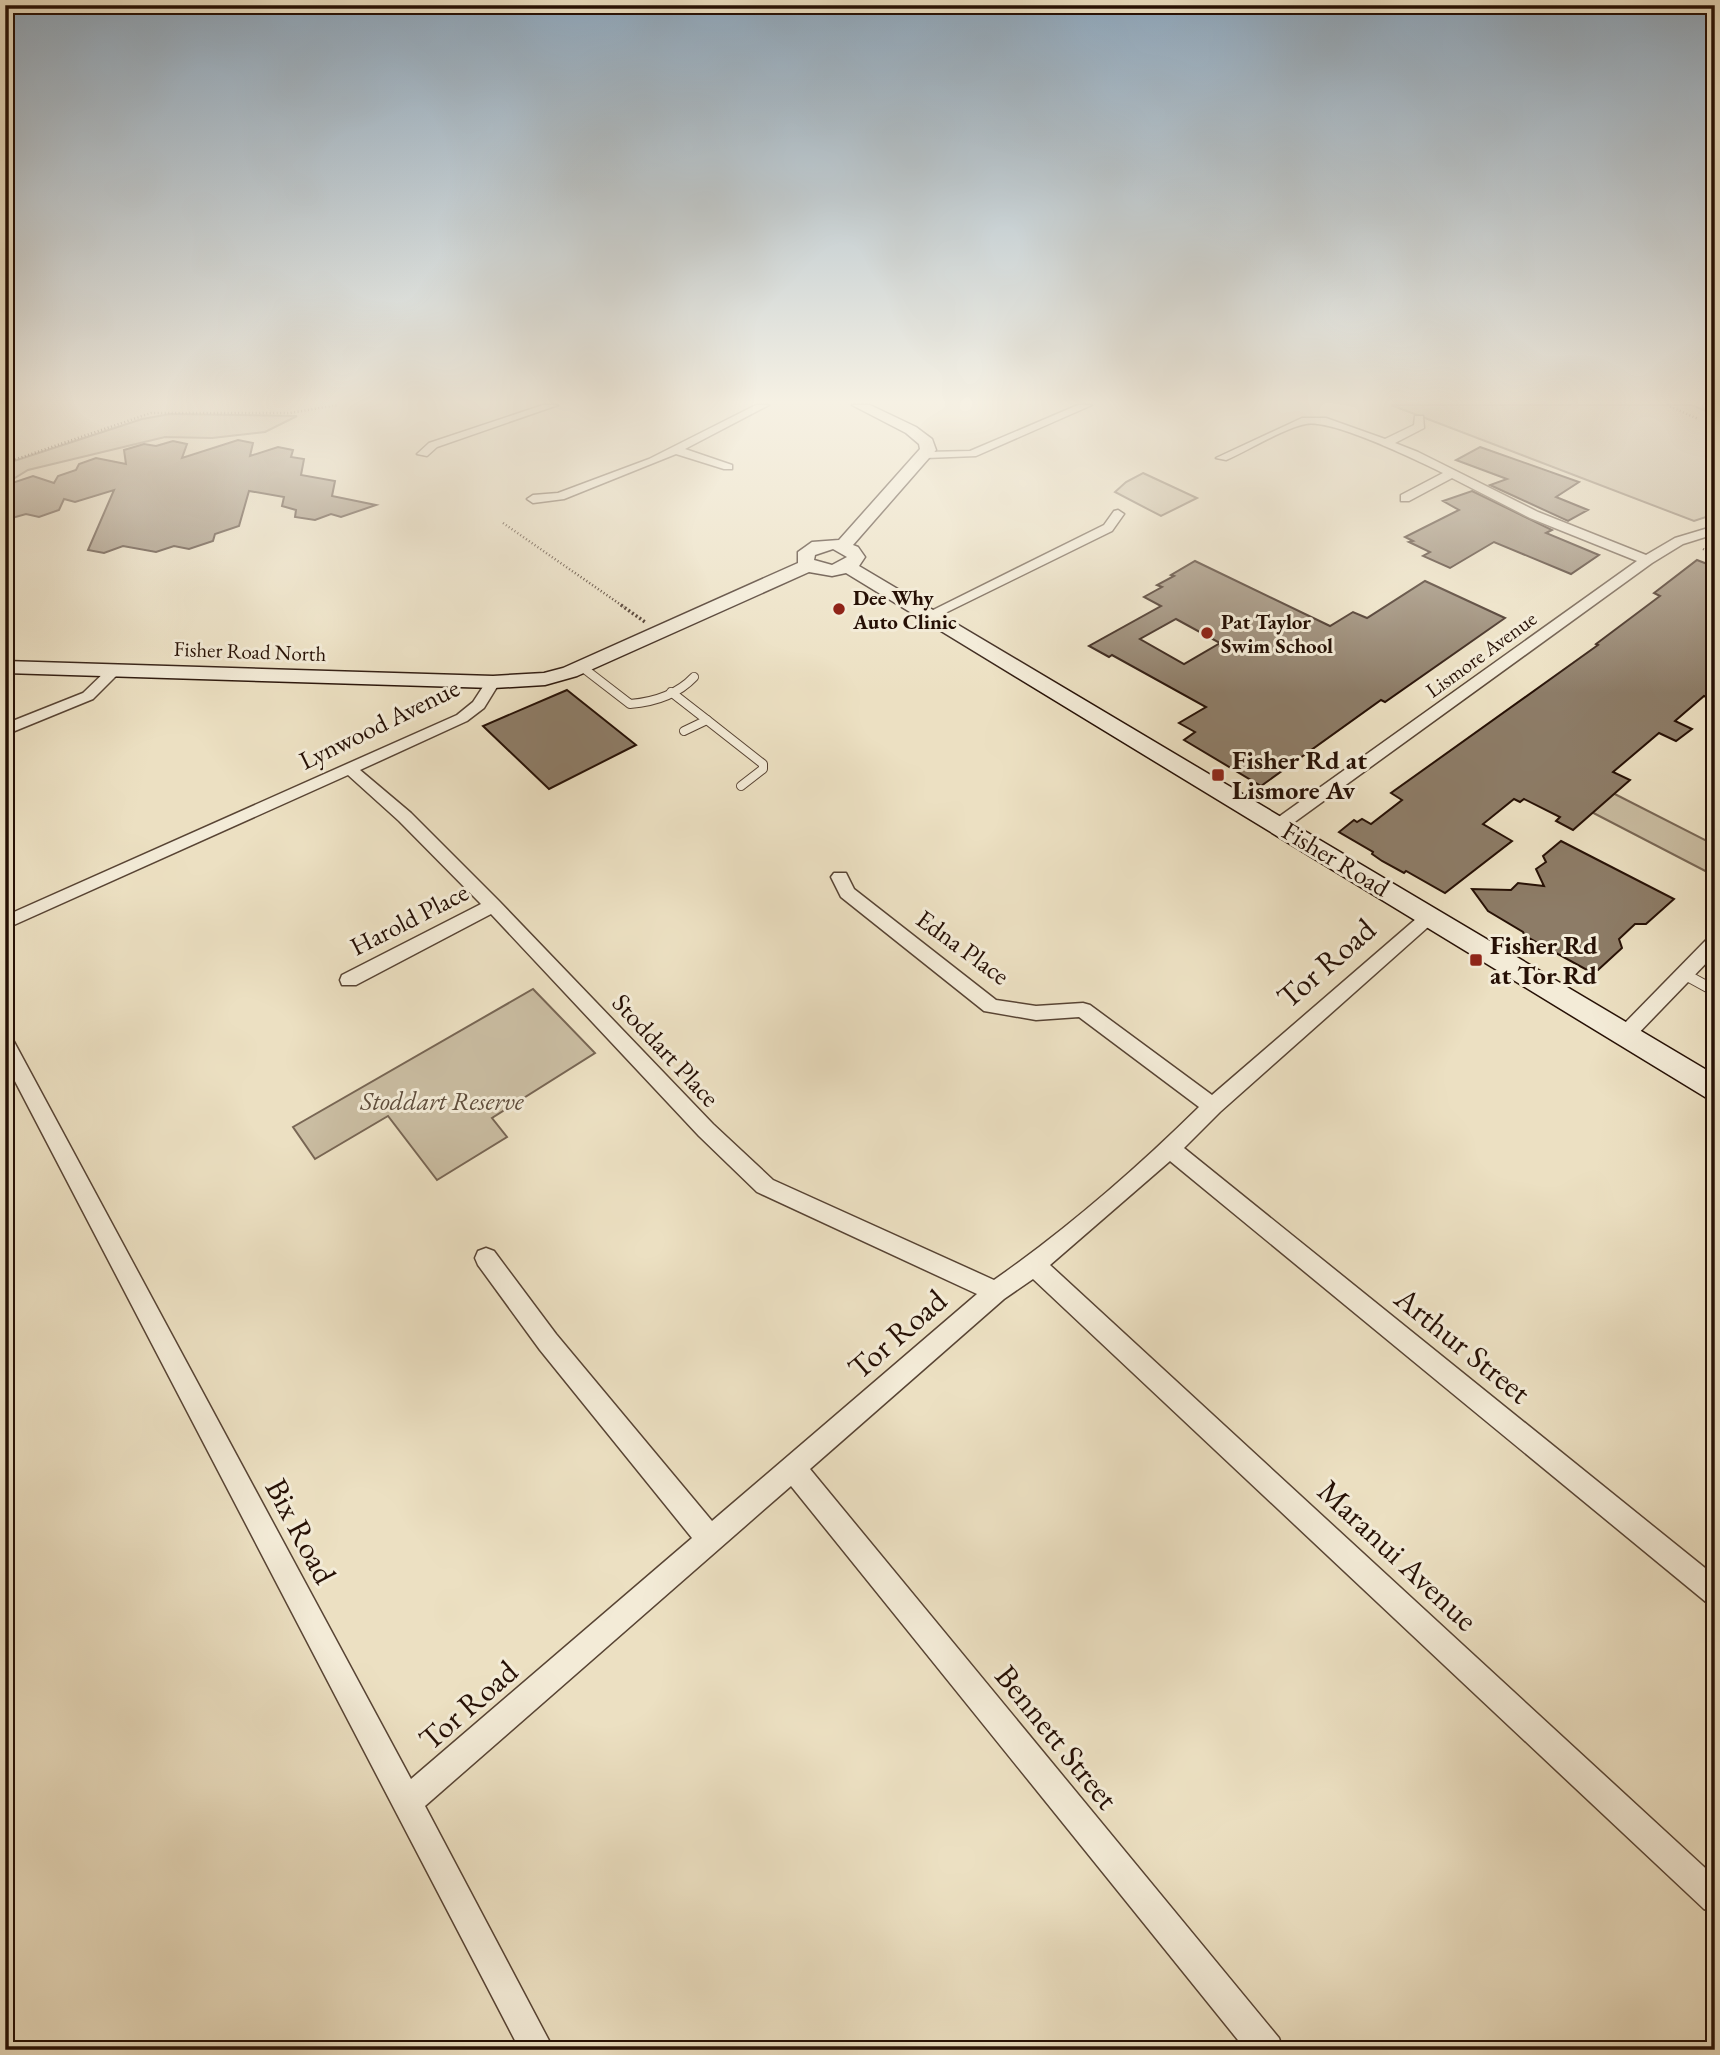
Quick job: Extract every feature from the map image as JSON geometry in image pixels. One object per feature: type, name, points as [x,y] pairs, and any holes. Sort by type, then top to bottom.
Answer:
[{"type":"main road","points":[[843,546],[884,501]]},
{"type":"main road","points":[[826,544],[843,546],[855,554],[855,561],[848,567],[823,570],[808,565],[804,556],[811,548],[826,544]]},
{"type":"main road","name":"Lynwood Avenue","points":[[494,681],[545,680],[582,667],[808,565]]},
{"type":"main road","name":"Fisher Road","points":[[848,567],[1715,1089]]},
{"type":"main road","name":"Fisher Road North","points":[[5,667],[494,681]]},
{"type":"street","points":[[1505,501],[1647,560]]},
{"type":"street","points":[[930,615],[1108,528],[1118,514]]},
{"type":"street","name":"Lismore Avenue","points":[[1279,825],[1647,560],[1679,541],[1699,542],[1715,530]]},
{"type":"street","points":[[1699,542],[1715,544]]},
{"type":"street","points":[[5,730],[88,696],[100,688],[115,670]]},
{"type":"street","name":"Lynwood Avenue","points":[[5,923],[462,718],[479,705],[494,681]]},
{"type":"street","name":"Stoddart Place","points":[[350,769],[405,817],[493,905],[706,1130],[765,1186],[996,1292]]},
{"type":"street","name":"Edna Place","points":[[840,877],[847,893],[991,1006],[1036,1013],[1083,1010],[1213,1106]]},
{"type":"street","name":"Harold Place","points":[[349,980],[493,905]]},
{"type":"street","name":"Tor Road","points":[[407,1802],[996,1292],[1034,1265],[1170,1149],[1213,1106],[1430,916]]},
{"type":"street","points":[[1625,1035],[1715,942]]},
{"type":"street","name":"Bix Road","points":[[5,1043],[538,2050]]},
{"type":"street","name":"Arthur Street","points":[[1170,1149],[1715,1593]]},
{"type":"street","points":[[486,1258],[556,1352],[710,1539]]},
{"type":"street","name":"Maranui Avenue","points":[[1034,1265],[1715,1898]]},
{"type":"street","name":"Bennett Street","points":[[793,1468],[1267,2050]]},
{"type":"lane","points":[[582,667],[630,704],[671,692],[689,683],[694,677]]},
{"type":"lane","points":[[671,692],[763,764],[763,769],[741,786]]},
{"type":"lane","points":[[684,731],[707,720]]},
{"type":"lane","points":[[1684,974],[1715,991]]},
{"type":"path","points":[[503,523],[646,622],[635,627]]},
{"type":"path","points":[[1699,542],[1715,555]]},
{"type":"green space","points":[[1132,501],[1191,501],[1161,516]]},
{"type":"green space","points":[[1641,501],[1715,501],[1715,514],[1694,521]]},
{"type":"green space","points":[[1601,787],[1715,845],[1715,876],[1578,805]]},
{"type":"green space","name":"Stoddart Reserve","points":[[533,989],[595,1053],[492,1118],[507,1137],[437,1180],[388,1116],[315,1159],[293,1127]]},
{"type":"building","points":[[5,501],[63,501],[59,510],[39,517],[26,514],[5,520]]},
{"type":"building","points":[[109,501],[246,501],[239,526],[215,534],[213,541],[189,549],[174,546],[156,552],[123,546],[104,553],[88,550]]},
{"type":"building","points":[[283,501],[356,501],[376,505],[341,517],[331,514],[315,520],[295,517],[296,510],[282,506]]},
{"type":"building","points":[[1443,501],[1492,501],[1552,530],[1546,533],[1599,555],[1571,574],[1494,542],[1450,568],[1423,556],[1430,552],[1409,542],[1413,541],[1405,537],[1459,510]]},
{"type":"building","points":[[1524,501],[1566,501],[1588,510],[1568,521]]},
{"type":"building","points":[[1697,560],[1715,567],[1715,701],[1704,696],[1675,721],[1692,729],[1676,741],[1659,733],[1613,772],[1630,780],[1573,830],[1556,821],[1560,817],[1524,799],[1520,802],[1514,799],[1483,824],[1512,841],[1445,893],[1382,861],[1372,854],[1373,852],[1339,832],[1354,820],[1357,822],[1362,819],[1371,824],[1402,800],[1391,793],[1598,645],[1596,644],[1660,596],[1654,593]]},
{"type":"building","points":[[1195,561],[1330,626],[1353,612],[1367,618],[1425,581],[1505,618],[1385,702],[1381,700],[1261,786],[1184,740],[1195,732],[1179,723],[1206,707],[1112,655],[1109,657],[1089,646],[1161,606],[1144,597],[1162,587],[1157,585],[1174,576],[1171,575]],"holes":[[[1176,619],[1220,643],[1184,664],[1140,639]]]},
{"type":"building","points":[[567,690],[636,745],[549,789],[483,726]]},
{"type":"building","points":[[1561,841],[1674,899],[1646,924],[1635,924],[1619,939],[1622,948],[1598,970],[1587,970],[1525,936],[1523,932],[1488,911],[1472,889],[1511,890],[1518,883],[1544,886],[1536,869],[1546,862],[1543,856]]},
{"type":"place","name":"Dee Why Auto Clinic","points":[[839,609]]},
{"type":"place","name":"Pat Taylor Swim School","points":[[1207,633]]},
{"type":"place","name":"Fisher Rd at Lismore Av","points":[[1218,775]]},
{"type":"place","name":"Fisher Rd at Tor Rd","points":[[1476,960]]}]
